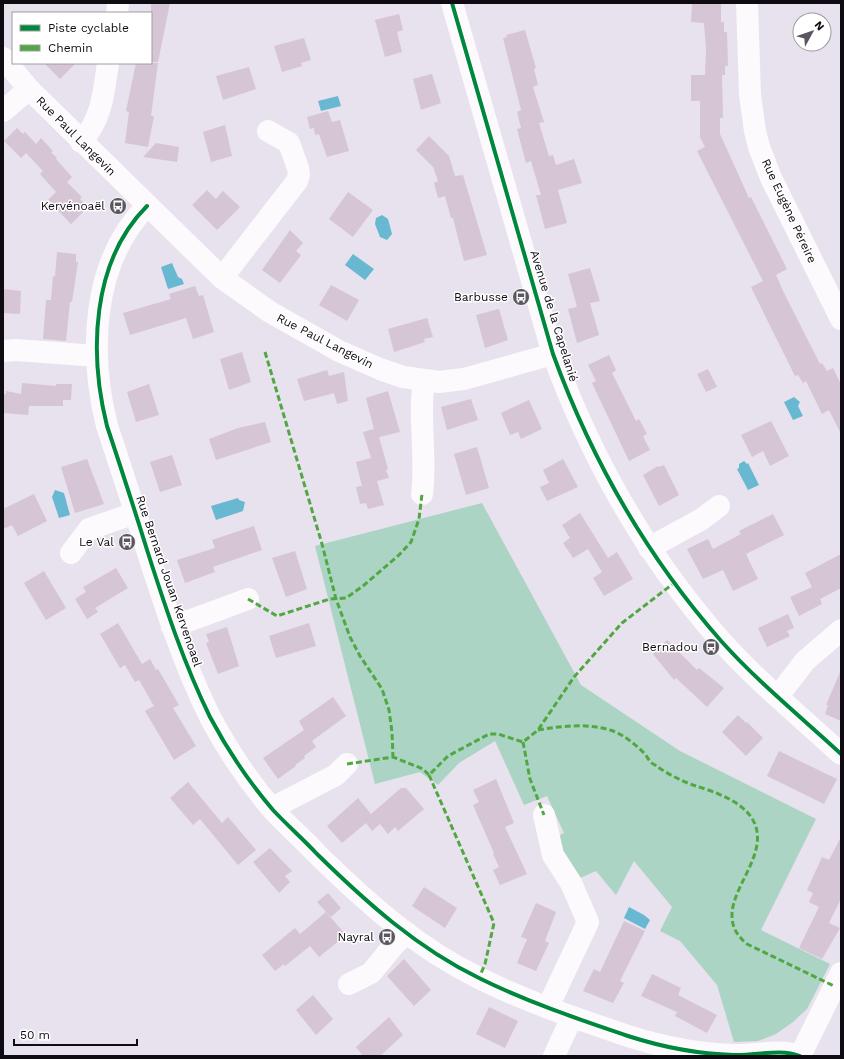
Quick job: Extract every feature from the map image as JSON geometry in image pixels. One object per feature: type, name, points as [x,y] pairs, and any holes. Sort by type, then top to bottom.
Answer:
[{"type":"street","name":"Avenue de la Capelanié","points":[[452,3],[553,354],[576,413],[603,470],[624,508],[650,548],[674,582],[722,642],[841,754]]},
{"type":"street","name":"Rue Eugène Péreire","points":[[747,3],[750,95],[754,130],[759,147],[771,178],[841,319]]},
{"type":"street","name":"Rue Paul Langevin","points":[[3,58],[29,89],[81,142],[222,278],[270,312],[339,351],[380,369],[424,381],[439,382],[464,379],[553,354]]},
{"type":"street","points":[[81,142],[95,123],[101,108],[108,64]]},
{"type":"street","points":[[3,110],[29,89]]},
{"type":"street","points":[[222,278],[297,181],[299,175],[289,143],[268,131]]},
{"type":"street","name":"Rue Bernard Jouan Kervenoael","points":[[147,206],[130,228],[113,258],[108,275],[98,317],[98,383],[107,426],[172,627],[191,677],[211,719],[236,762],[273,810],[371,906],[442,957],[479,978],[572,1017],[641,1040],[686,1051],[712,1055],[738,1056],[791,1052],[800,1056]]},
{"type":"street","points":[[3,351],[16,350],[97,356]]},
{"type":"street","points":[[422,494],[425,472],[421,402],[424,381]]},
{"type":"street","points":[[650,548],[702,519],[719,506]]},
{"type":"street","points":[[71,553],[89,529],[135,513]]},
{"type":"street","points":[[172,627],[220,611],[248,599]]},
{"type":"street","points":[[778,696],[805,661],[841,630]]},
{"type":"street","points":[[273,810],[280,804],[336,775],[347,764]]},
{"type":"street","points":[[544,815],[553,855],[594,917],[548,1008]]},
{"type":"street","points":[[349,984],[371,972],[394,945],[407,933]]},
{"type":"street","points":[[800,1056],[841,972]]},
{"type":"street","points":[[554,1056],[572,1017]]},
{"type":"green space","points":[[482,503],[581,685],[680,751],[816,819],[761,930],[830,964],[807,1009],[793,1022],[776,1034],[758,1041],[734,1042],[717,985],[680,941],[660,931],[672,907],[634,861],[616,895],[596,871],[578,879],[555,838],[564,833],[547,796],[524,805],[495,741],[459,763],[438,785],[420,772],[375,784],[315,546]]},
{"type":"water","points":[[338,96],[341,106],[321,111],[318,101]]},
{"type":"water","points":[[382,215],[388,219],[392,234],[387,240],[380,237],[375,224],[376,218]]},
{"type":"water","points":[[353,254],[374,269],[365,280],[345,265]]},
{"type":"water","points":[[172,263],[178,277],[182,279],[184,284],[168,289],[161,267]]},
{"type":"water","points":[[794,397],[800,402],[798,406],[803,416],[793,420],[784,402]]},
{"type":"water","points":[[744,461],[747,464],[748,463],[759,485],[748,490],[737,469],[739,468],[739,464]]},
{"type":"water","points":[[55,490],[64,493],[70,515],[59,518],[52,497]]},
{"type":"water","points":[[238,498],[239,500],[245,502],[243,511],[216,520],[211,506]]},
{"type":"water","points":[[629,907],[650,920],[645,929],[624,918]]},
{"type":"building","points":[[151,3],[170,3],[158,62],[152,62]]},
{"type":"building","points":[[692,3],[721,3],[721,22],[724,22],[724,32],[727,32],[728,66],[725,66],[725,75],[722,75],[723,118],[720,118],[720,134],[749,198],[751,197],[787,269],[776,275],[784,293],[820,364],[822,363],[827,371],[833,368],[841,384],[841,434],[829,410],[822,414],[806,381],[803,383],[798,375],[795,376],[751,287],[763,281],[697,151],[705,147],[700,137],[700,101],[691,101],[691,75],[705,75],[706,49],[704,23],[691,22]]},
{"type":"building","points":[[399,14],[403,30],[397,32],[402,52],[385,57],[375,20]]},
{"type":"building","points":[[525,30],[536,68],[534,69],[538,85],[533,87],[544,122],[539,123],[549,156],[553,155],[556,165],[574,159],[582,183],[558,190],[567,223],[545,229],[536,195],[541,195],[531,161],[526,163],[517,129],[521,128],[517,112],[521,110],[503,38],[507,37],[506,35]]},
{"type":"building","points":[[304,38],[311,60],[301,63],[302,66],[282,72],[274,46]]},
{"type":"building","points":[[158,63],[151,116],[154,116],[148,147],[125,143],[129,112],[126,111],[136,64]]},
{"type":"building","points":[[45,64],[75,64],[60,79]]},
{"type":"building","points":[[249,67],[256,89],[223,100],[216,76]]},
{"type":"building","points":[[432,74],[441,103],[421,110],[413,79]]},
{"type":"building","points":[[328,111],[332,122],[340,120],[349,151],[327,157],[319,134],[315,135],[314,128],[310,129],[307,117]]},
{"type":"building","points":[[225,125],[232,156],[211,162],[203,132]]},
{"type":"building","points":[[17,128],[23,134],[25,132],[36,144],[41,138],[53,151],[51,152],[57,158],[56,159],[72,177],[67,182],[82,197],[80,199],[88,207],[71,224],[48,200],[56,192],[40,174],[43,171],[26,153],[21,158],[4,141]]},
{"type":"building","points":[[429,136],[449,156],[455,176],[463,175],[487,255],[464,261],[453,218],[451,218],[445,196],[438,198],[434,183],[438,181],[433,167],[416,150]]},
{"type":"building","points":[[156,143],[179,147],[177,162],[143,157]]},
{"type":"building","points":[[207,190],[216,199],[223,191],[240,207],[217,230],[192,205]]},
{"type":"building","points":[[348,192],[373,210],[353,237],[329,219]]},
{"type":"building","points":[[290,230],[303,243],[296,251],[301,255],[280,283],[262,270]]},
{"type":"building","points":[[57,252],[76,254],[76,262],[78,262],[72,302],[70,302],[66,341],[43,339],[46,300],[51,300]]},
{"type":"building","points":[[590,268],[600,301],[590,303],[599,335],[577,343],[568,309],[577,307],[568,274]]},
{"type":"building","points":[[331,285],[359,300],[347,321],[319,305]]},
{"type":"building","points":[[195,286],[199,296],[203,295],[214,332],[193,339],[186,318],[130,335],[123,313],[171,299],[169,294]]},
{"type":"building","points":[[3,289],[21,291],[20,314],[3,313]]},
{"type":"building","points":[[499,309],[508,340],[485,348],[476,315]]},
{"type":"building","points":[[427,318],[433,337],[424,339],[425,342],[394,352],[388,329]]},
{"type":"building","points":[[242,352],[251,382],[229,390],[220,359]]},
{"type":"building","points":[[609,355],[616,370],[612,373],[636,421],[639,419],[647,434],[643,436],[650,450],[629,461],[592,383],[596,381],[588,365]]},
{"type":"building","points":[[708,369],[717,387],[706,392],[697,374]]},
{"type":"building","points":[[327,370],[329,376],[344,372],[348,401],[337,404],[334,393],[304,401],[297,379]]},
{"type":"building","points":[[22,383],[56,386],[56,384],[72,384],[71,400],[63,400],[63,406],[29,406],[28,415],[3,413],[3,394],[6,394],[6,391],[21,394]]},
{"type":"building","points":[[149,384],[159,415],[136,422],[127,392]]},
{"type":"building","points":[[388,391],[400,432],[379,437],[389,478],[377,481],[384,505],[368,509],[366,503],[360,504],[356,487],[362,486],[356,462],[371,458],[363,432],[374,429],[366,398]]},
{"type":"building","points":[[471,399],[478,420],[447,430],[441,407]]},
{"type":"building","points":[[529,400],[542,429],[521,439],[518,432],[510,435],[501,413]]},
{"type":"building","points":[[771,421],[789,456],[770,466],[763,451],[752,457],[741,435]]},
{"type":"building","points":[[265,422],[271,442],[216,460],[209,439],[238,428]]},
{"type":"building","points":[[477,447],[489,488],[466,495],[454,454]]},
{"type":"building","points":[[172,455],[182,485],[160,492],[150,462]]},
{"type":"building","points":[[87,459],[104,504],[75,513],[61,467]]},
{"type":"building","points":[[563,459],[578,487],[547,501],[540,487],[549,483],[543,470]]},
{"type":"building","points":[[664,465],[679,495],[659,506],[643,475],[658,466]]},
{"type":"building","points":[[34,494],[47,521],[18,536],[12,525],[3,529],[3,509]]},
{"type":"building","points":[[580,513],[608,558],[617,552],[633,579],[604,596],[593,578],[602,572],[588,549],[573,558],[563,543],[570,538],[562,525]]},
{"type":"building","points":[[773,514],[784,535],[746,554],[758,579],[733,591],[723,570],[703,579],[687,549],[708,539],[713,549],[741,534],[739,531]]},
{"type":"building","points":[[254,526],[262,550],[213,567],[215,572],[185,583],[177,560],[215,548],[212,540]]},
{"type":"building","points":[[295,551],[307,589],[286,597],[272,558]]},
{"type":"building","points":[[841,554],[841,588],[820,599],[822,604],[799,616],[790,597],[812,587],[805,573]]},
{"type":"building","points":[[116,568],[128,588],[95,608],[98,612],[87,619],[75,599],[86,592],[83,587]]},
{"type":"building","points":[[44,571],[66,608],[46,620],[24,583]]},
{"type":"building","points":[[788,614],[794,628],[787,631],[790,636],[767,647],[758,628]]},
{"type":"building","points":[[118,623],[142,664],[150,659],[156,670],[158,669],[179,705],[173,708],[196,746],[174,760],[145,711],[154,706],[139,680],[135,682],[125,665],[120,668],[100,634]]},
{"type":"building","points":[[309,623],[316,646],[276,658],[269,636]]},
{"type":"building","points":[[227,627],[239,666],[218,674],[206,643],[209,642],[206,634]]},
{"type":"building","points":[[667,640],[697,670],[699,668],[724,688],[707,707],[676,678],[674,680],[653,654]]},
{"type":"building","points":[[841,670],[841,721],[825,714],[828,705],[826,705]]},
{"type":"building","points":[[333,697],[346,716],[312,741],[316,747],[304,756],[305,758],[295,765],[296,766],[278,779],[263,758],[304,730],[299,721]]},
{"type":"building","points":[[738,715],[763,738],[746,756],[722,732]]},
{"type":"building","points":[[779,751],[837,779],[824,804],[767,776]]},
{"type":"building","points":[[496,779],[514,823],[505,827],[527,874],[500,885],[493,870],[499,867],[473,805],[479,802],[473,790]]},
{"type":"building","points":[[188,782],[222,823],[228,817],[256,850],[238,865],[200,819],[193,825],[170,798]]},
{"type":"building","points":[[401,788],[406,788],[424,809],[398,831],[395,827],[388,834],[380,824],[372,831],[366,823],[342,843],[327,826],[358,798],[371,814]]},
{"type":"building","points":[[841,837],[841,899],[829,923],[840,928],[822,959],[799,948],[819,907],[809,902],[813,893],[807,890],[822,857],[829,860]]},
{"type":"building","points":[[270,848],[292,871],[285,876],[290,882],[279,893],[253,862]]},
{"type":"building","points":[[424,887],[457,908],[445,928],[412,906]]},
{"type":"building","points":[[328,893],[341,908],[331,917],[317,902]]},
{"type":"building","points":[[536,903],[556,912],[545,941],[549,943],[536,971],[517,963],[527,939],[521,937]]},
{"type":"building","points":[[326,912],[346,935],[319,957],[310,946],[285,966],[284,964],[275,971],[262,955],[295,928],[300,934]]},
{"type":"building","points":[[624,921],[645,931],[620,981],[624,983],[613,1003],[583,991],[594,969],[600,972]]},
{"type":"building","points":[[404,959],[431,990],[414,1006],[387,976]]},
{"type":"building","points":[[652,974],[681,988],[678,995],[717,1015],[707,1033],[675,1016],[677,1012],[641,996]]},
{"type":"building","points":[[313,995],[333,1019],[316,1035],[296,1010]]},
{"type":"building","points":[[489,1007],[518,1021],[505,1048],[476,1034]]},
{"type":"building","points":[[389,1017],[403,1035],[380,1056],[363,1056],[356,1047]]},
{"type":"marked path","points":[[265,352],[322,544],[336,599],[350,637],[360,656],[382,689],[389,710],[393,757]]},
{"type":"marked path","points":[[248,599],[277,616],[330,599],[346,598],[363,586],[399,555],[411,542],[419,519],[422,494]]},
{"type":"marked path","points":[[347,764],[393,757],[423,769],[429,775],[448,756],[489,734],[498,734],[523,742],[538,730],[574,677],[622,623],[674,583]]},
{"type":"marked path","points":[[538,730],[565,726],[592,726],[610,730],[633,743],[652,763],[664,771],[683,781],[730,799],[746,811],[752,818],[756,827],[757,842],[754,857],[734,902],[732,917],[736,931],[747,944],[834,986]]},
{"type":"marked path","points":[[523,742],[530,779],[544,815]]},
{"type":"marked path","points":[[429,775],[494,923],[485,964],[479,978]]},
{"type":"cycle path","points":[[452,3],[553,354],[568,394],[604,469],[645,541],[669,576],[722,642],[750,671],[841,754]]},
{"type":"cycle path","points":[[147,206],[128,229],[115,254],[105,281],[99,310],[97,340],[101,398],[107,426],[162,595],[184,657],[210,717],[231,753],[255,788],[273,810],[335,872],[393,923],[434,953],[497,987],[553,1010],[628,1036],[680,1049],[721,1054],[742,1055],[776,1052],[800,1056]]},
{"type":"place","name":"Kervénoaël","points":[[118,206]]},
{"type":"place","name":"Barbusse","points":[[521,297]]},
{"type":"place","name":"Le Val","points":[[127,542]]},
{"type":"place","name":"Bernadou","points":[[711,647]]},
{"type":"place","name":"Nayral","points":[[387,937]]}]
